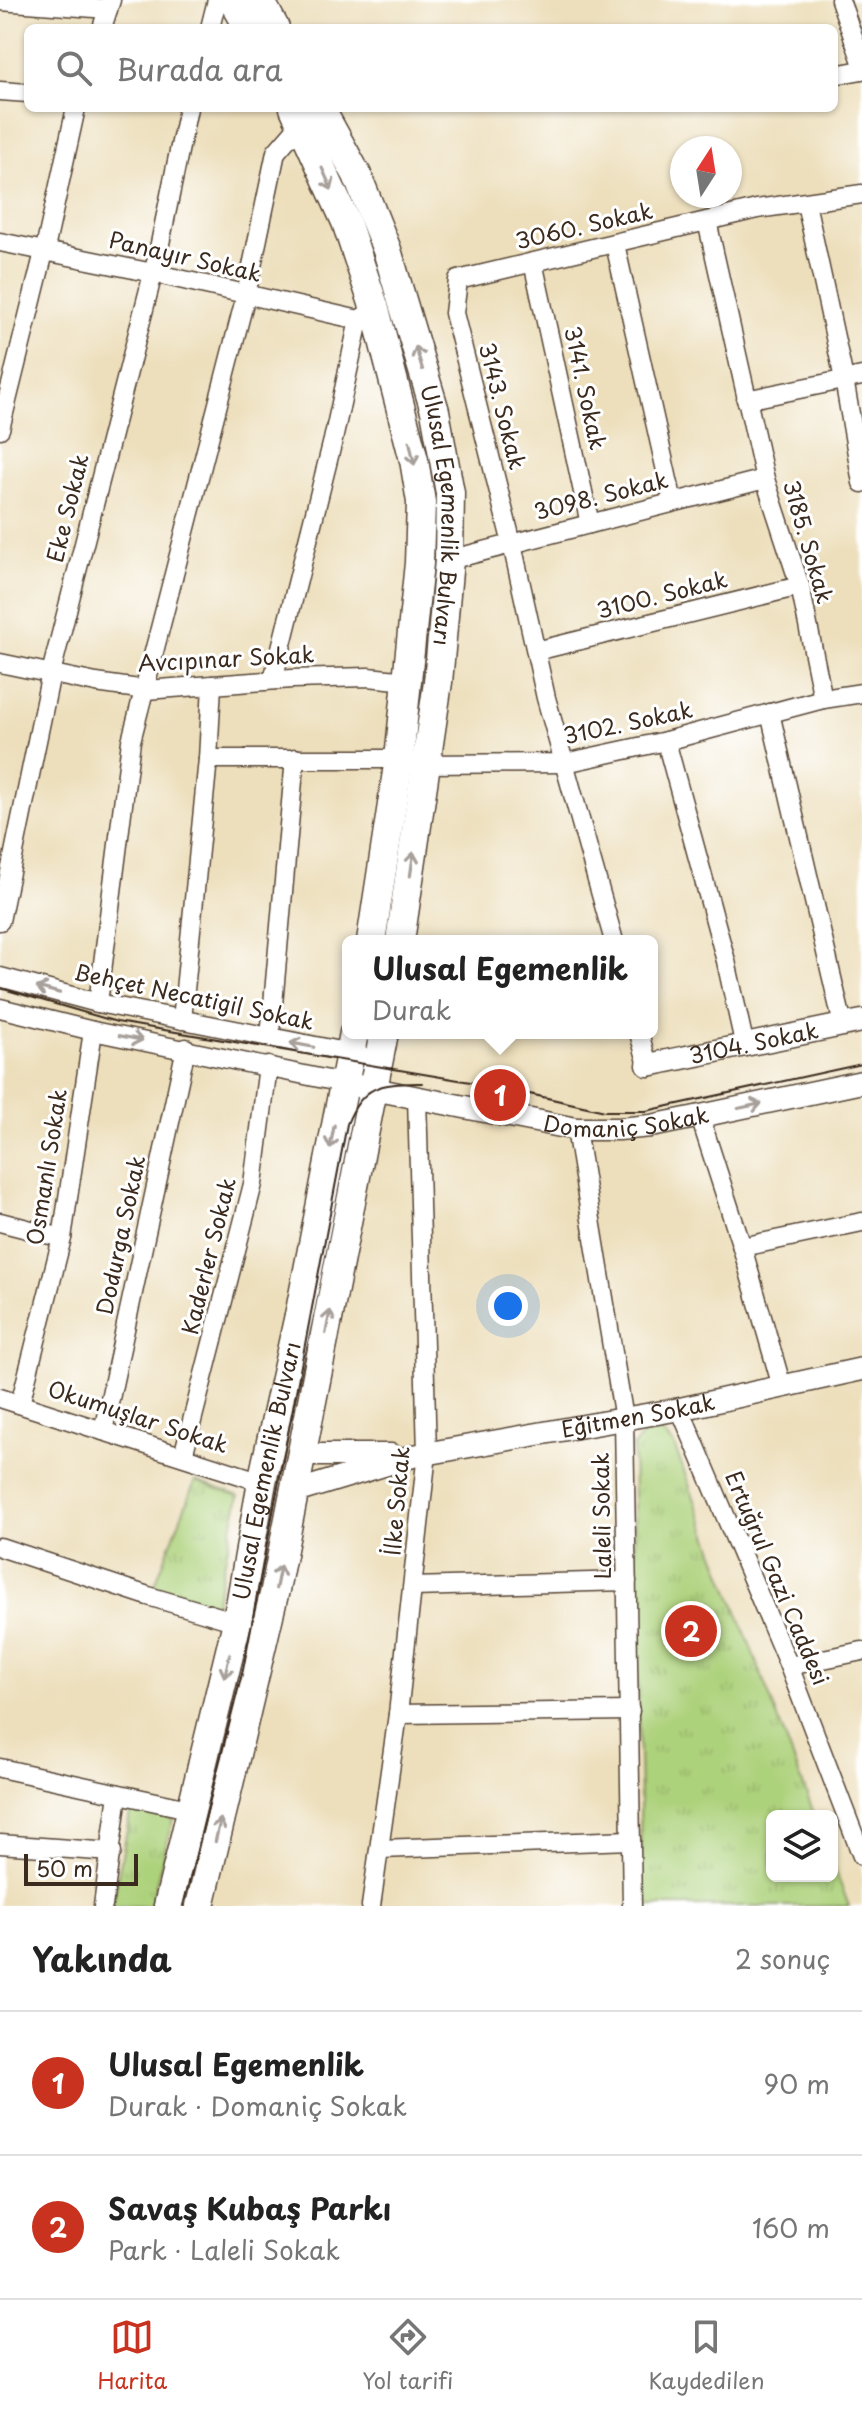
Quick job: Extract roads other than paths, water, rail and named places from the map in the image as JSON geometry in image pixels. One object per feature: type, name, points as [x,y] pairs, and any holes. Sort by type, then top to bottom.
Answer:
[{"type":"main road","points":[[233,0],[247,24]]},
{"type":"main road","points":[[260,0],[273,24]]},
{"type":"main road","name":"Ulusal Egemenlik Bulvarı","points":[[305,113],[346,222],[367,315],[414,460],[421,502],[419,563],[408,681],[412,762],[400,935]]},
{"type":"main road","name":"Ulusal Egemenlik Bulvarı","points":[[305,113],[357,175],[387,250],[435,411],[450,493],[449,560],[438,682],[412,762],[372,935]]},
{"type":"main road","name":"Ulusal Egemenlik Bulvarı","points":[[168,1906],[237,1622],[262,1482],[301,1306],[352,1043]]},
{"type":"main road","name":"Ulusal Egemenlik Bulvarı","points":[[200,1906],[275,1590],[382,1045]]},
{"type":"street","points":[[211,24],[217,0]]},
{"type":"street","points":[[840,0],[862,62]]},
{"type":"street","points":[[0,1],[110,4],[103,24]]},
{"type":"street","points":[[838,74],[862,70]]},
{"type":"street","points":[[0,91],[24,93]]},
{"type":"street","points":[[0,429],[45,251],[75,112]]},
{"type":"street","name":"Eke Sokak","points":[[0,921],[51,673],[153,273],[187,112]]},
{"type":"street","points":[[98,1003],[131,741],[246,295],[276,152],[305,113]]},
{"type":"street","name":"3060. Sokak","points":[[458,280],[757,209],[862,194]]},
{"type":"street","points":[[806,203],[853,378],[862,483]]},
{"type":"street","name":"3185. Sokak","points":[[707,221],[765,479],[800,586],[823,699]]},
{"type":"street","name":"Panayır Sokak","points":[[0,242],[246,295],[367,315]]},
{"type":"street","points":[[615,244],[673,502]]},
{"type":"street","name":"3141. Sokak","points":[[533,262],[590,524]]},
{"type":"street","name":"3143. Sokak","points":[[458,280],[454,313],[512,544],[546,698],[612,935]]},
{"type":"street","points":[[273,680],[367,315]]},
{"type":"street","points":[[746,400],[853,378]]},
{"type":"street","name":"3098. Sokak","points":[[449,560],[765,479]]},
{"type":"street","name":"3100. Sokak","points":[[536,651],[800,586]]},
{"type":"street","name":"Avcıpınar Sokak","points":[[0,663],[146,690],[273,680],[368,677],[408,681]]},
{"type":"street","points":[[182,1020],[208,759],[212,685]]},
{"type":"street","name":"3102. Sokak","points":[[208,759],[565,763],[666,741],[823,699],[862,693]]},
{"type":"street","points":[[770,713],[853,1023]]},
{"type":"street","points":[[666,741],[726,961],[745,1047]]},
{"type":"street","points":[[270,1038],[295,758]]},
{"type":"street","name":"Behçet Necatigil Sokak","points":[[0,977],[98,1003],[270,1038],[382,1045]]},
{"type":"street","points":[[0,1008],[93,1031],[343,1083]]},
{"type":"street","name":"3104. Sokak","points":[[648,1065],[853,1023]]},
{"type":"street","name":"Osmanlı Sokak","points":[[20,1404],[62,1238],[93,1031]]},
{"type":"street","points":[[641,1039],[648,1065]]},
{"type":"street","name":"Dodurga Sokak","points":[[103,1431],[186,1048]]},
{"type":"street","name":"Kaderler Sokak","points":[[183,1456],[253,1184],[268,1066]]},
{"type":"street","name":"Domaniç Sokak","points":[[343,1083],[576,1129],[651,1126],[862,1082]]},
{"type":"street","name":"İlke Sokak","points":[[371,1906],[413,1587],[420,1454],[417,1097]]},
{"type":"street","points":[[700,1117],[742,1247],[782,1387]]},
{"type":"street","name":"Laleli Sokak","points":[[576,1129],[624,1419],[632,1906]]},
{"type":"street","points":[[0,1222],[62,1238]]},
{"type":"street","points":[[742,1247],[862,1222]]},
{"type":"street","name":"Eğitmen Sokak","points":[[295,1492],[420,1454],[680,1409],[862,1369]]},
{"type":"street","name":"Okumuşlar Sokak","points":[[0,1398],[262,1482]]},
{"type":"street","name":"Ertuğrul Gazi Caddesi","points":[[680,1409],[789,1666],[862,1856]]},
{"type":"street","name":"Eğitmen Sokak","points":[[302,1455],[420,1454]]},
{"type":"street","points":[[0,1547],[237,1622]]},
{"type":"street","points":[[413,1587],[627,1581]]},
{"type":"street","points":[[789,1666],[862,1651]]},
{"type":"street","points":[[398,1714],[630,1711]]},
{"type":"street","points":[[0,1768],[193,1810]]},
{"type":"street","points":[[103,1906],[118,1794]]},
{"type":"street","points":[[380,1849],[631,1840]]},
{"type":"street","points":[[0,1844],[112,1852]]},
{"type":"tram line","points":[[0,988],[117,1022],[494,1086],[605,1111],[646,1111],[862,1064]]},
{"type":"tram line","points":[[183,1906],[243,1670],[347,1124],[360,1100],[376,1088],[422,1083]]},
{"type":"place","name":"Ulusal Egemenlik","points":[[500,1095]]},
{"type":"place","name":"Savaş Kubaş Parkı","points":[[691,1631]]}]
